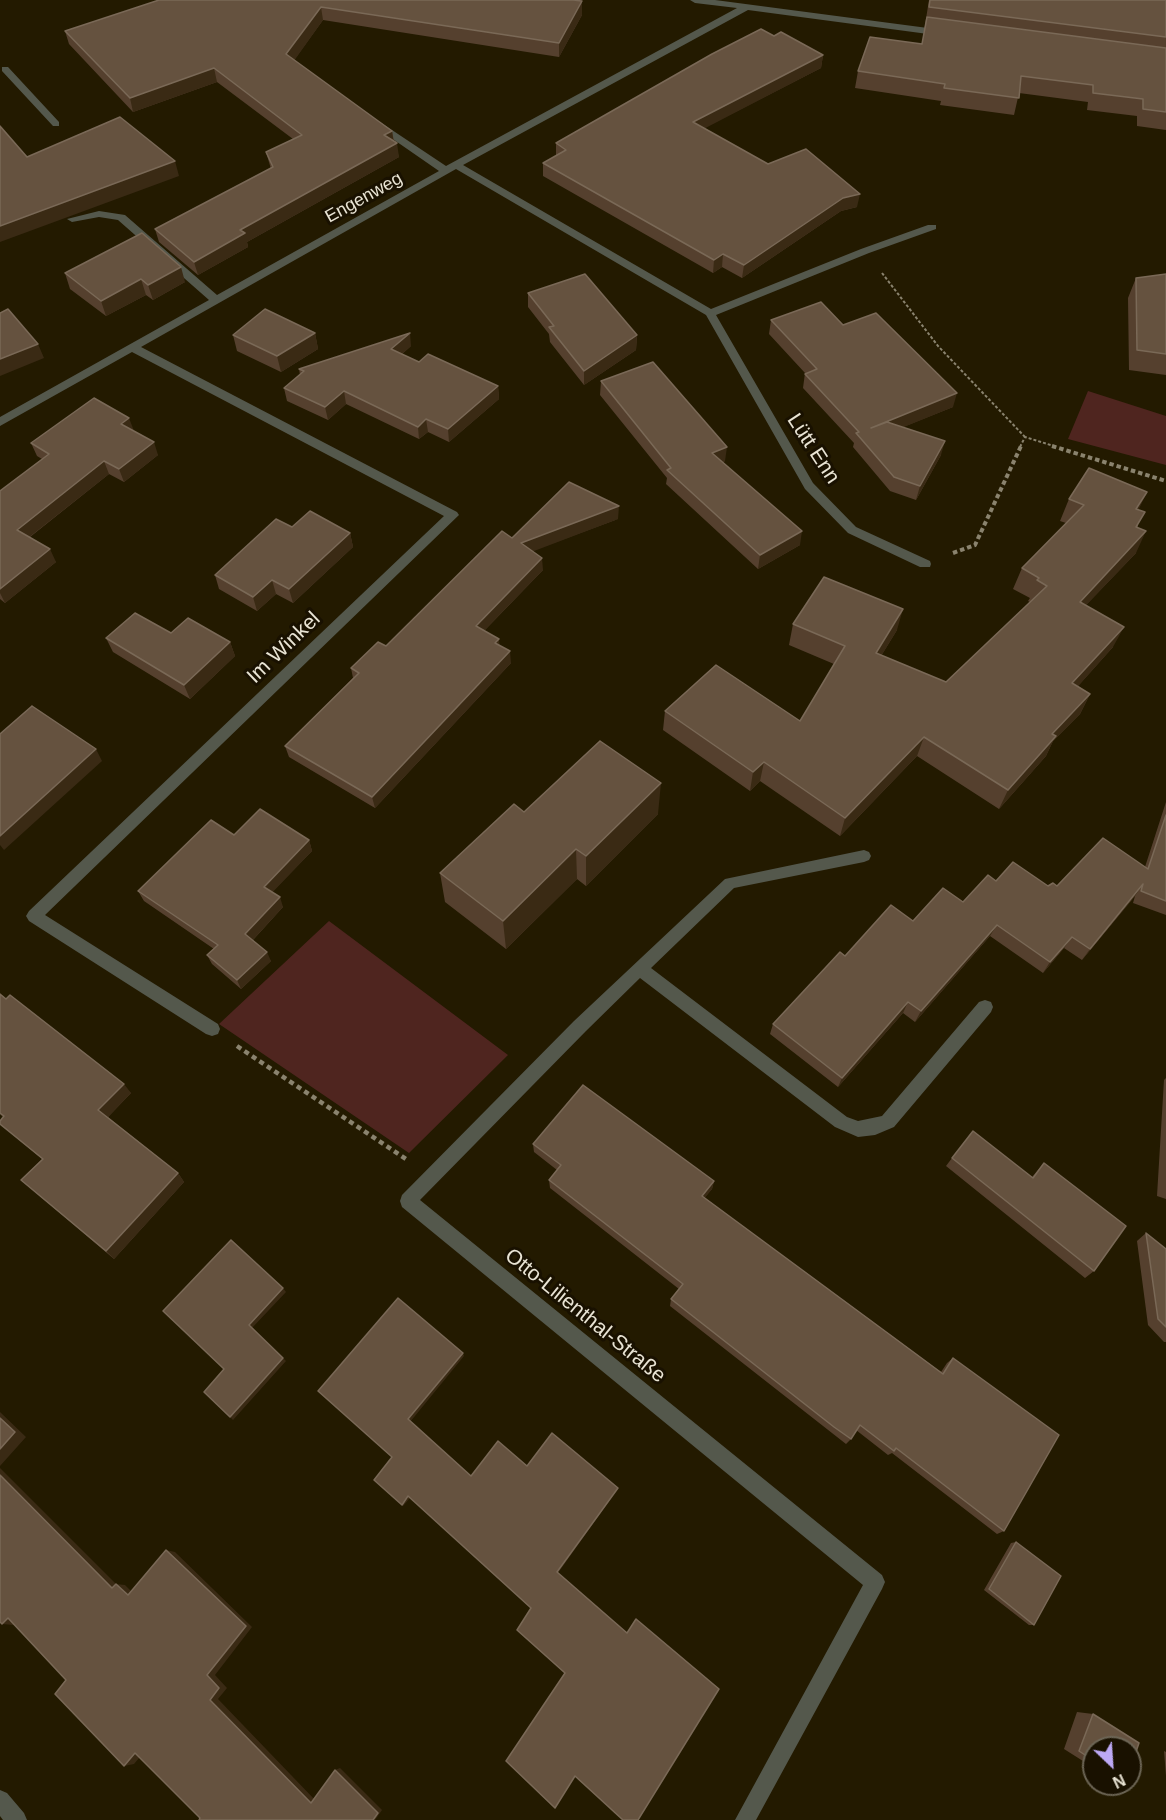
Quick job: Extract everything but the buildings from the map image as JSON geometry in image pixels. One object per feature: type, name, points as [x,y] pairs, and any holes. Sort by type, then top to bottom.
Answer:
[{"type":"street","points":[[695,0],[953,34]]},
{"type":"street","points":[[797,14],[798,0]]},
{"type":"street","name":"Engenweg","points":[[0,422],[451,168],[746,7]]},
{"type":"street","points":[[2,68],[56,124]]},
{"type":"street","name":"Lütt Enn","points":[[368,117],[451,168],[710,313],[809,486],[852,530],[925,564]]},
{"type":"street","points":[[72,219],[99,214],[121,217],[216,300]]},
{"type":"street","points":[[710,313],[865,250],[932,227]]},
{"type":"street","name":"Im Winkel","points":[[131,347],[453,515],[34,916],[212,1029]]},
{"type":"street","name":"Otto-Lilienthal-Straße","points":[[745,1820],[874,1582],[408,1201],[640,969],[730,883],[864,856]]},
{"type":"street","points":[[640,969],[842,1122],[858,1129],[875,1127],[888,1122],[985,1007]]},
{"type":"street","points":[[0,1800],[16,1820]]},
{"type":"path","points":[[865,250],[938,346],[1025,437],[1166,481]]},
{"type":"path","points":[[925,564],[975,545],[1025,437]]},
{"type":"path","points":[[212,1029],[432,1176]]},
{"type":"shaded area","points":[[1088,391],[1166,416],[1166,465],[1068,439]]},
{"type":"shaded area","points":[[329,921],[508,1055],[409,1153],[219,1024]]}]
